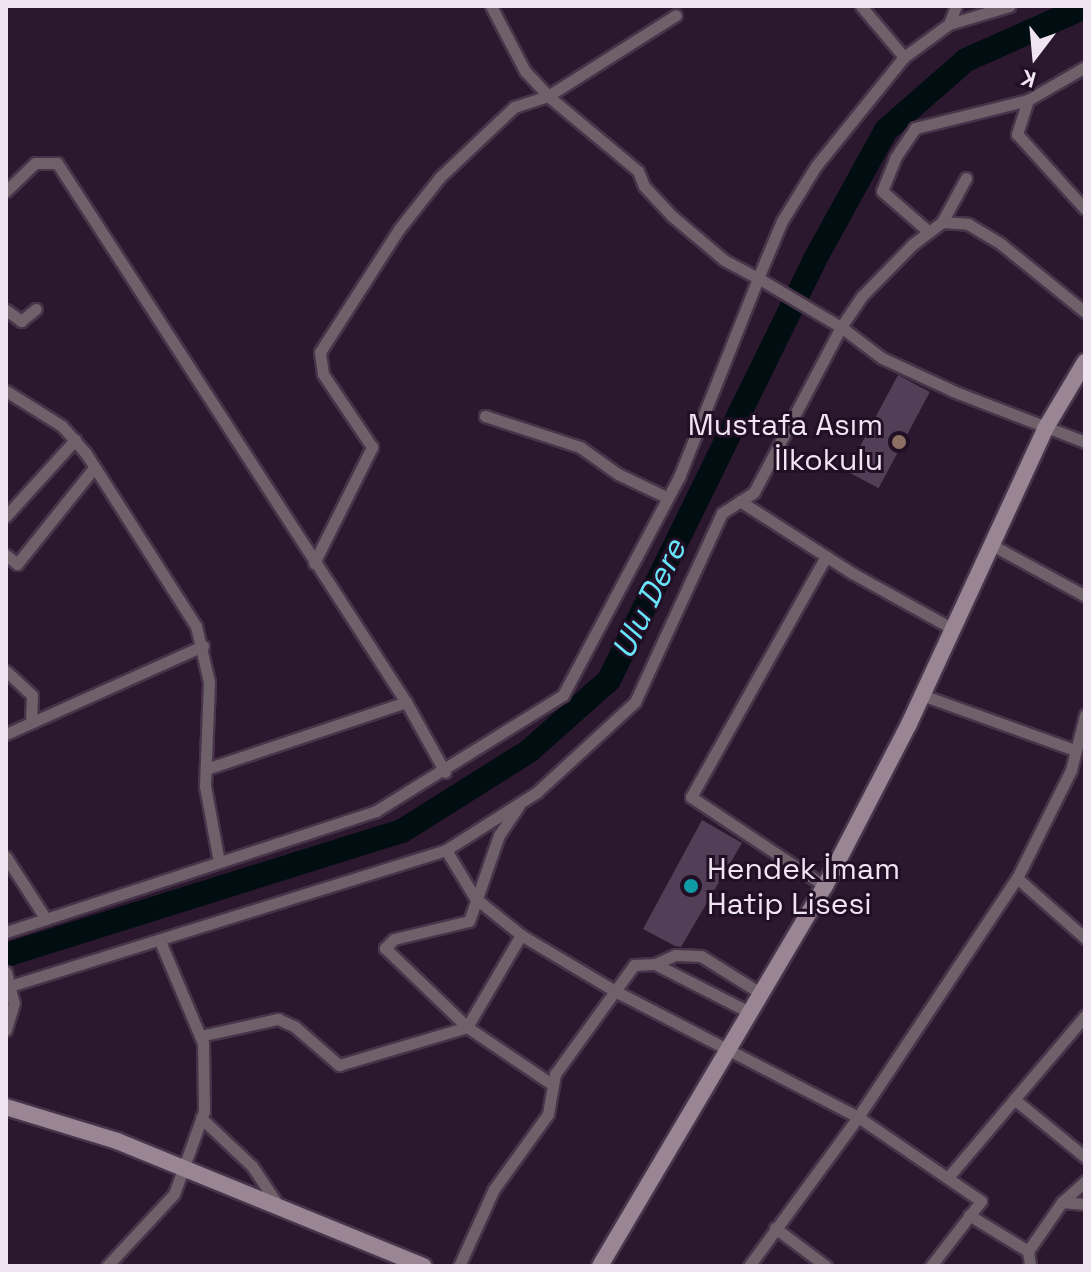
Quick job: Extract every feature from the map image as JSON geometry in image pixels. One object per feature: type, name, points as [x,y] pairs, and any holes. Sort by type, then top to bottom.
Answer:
[{"type":"main road","points":[[600,1266],[825,886],[922,695],[1045,429],[1085,362]]},
{"type":"main road","points":[[6,1107],[181,1167],[424,1266]]},
{"type":"street","points":[[491,6],[525,71],[548,96],[638,171],[644,186],[672,216],[724,260],[841,327],[882,358],[1045,429],[1085,442]]},
{"type":"street","points":[[861,6],[904,57]]},
{"type":"street","points":[[949,24],[956,6]]},
{"type":"street","points":[[6,932],[376,811],[445,772],[563,695],[668,498],[782,221],[816,166],[904,57],[949,24],[1009,6]]},
{"type":"street","points":[[314,563],[372,447],[323,374],[320,352],[399,229],[440,177],[514,107],[548,96],[676,15]]},
{"type":"street","points":[[929,232],[882,191],[895,158],[915,128],[1028,100],[1085,67]]},
{"type":"street","points":[[1028,100],[1017,134],[1085,209]]},
{"type":"street","points":[[6,191],[35,163],[57,163],[406,702],[445,772]]},
{"type":"street","points":[[6,1030],[14,1003],[8,978],[160,941],[312,888],[446,850],[523,801],[635,702],[722,513],[754,492],[841,327],[862,296],[942,222],[966,178]]},
{"type":"street","points":[[942,222],[968,224],[1001,244],[1085,312]]},
{"type":"street","points":[[6,310],[21,321],[36,309]]},
{"type":"street","points":[[6,391],[62,426],[75,440],[171,585],[203,646],[209,682],[209,768],[205,786],[219,862]]},
{"type":"street","points":[[485,416],[580,447],[618,474],[668,498]]},
{"type":"street","points":[[6,516],[75,440]]},
{"type":"street","points":[[6,555],[17,564],[93,469]]},
{"type":"street","points":[[740,501],[826,556],[953,629]]},
{"type":"street","points":[[992,545],[1085,596]]},
{"type":"street","points":[[825,886],[691,797],[826,556]]},
{"type":"street","points":[[6,734],[203,646]]},
{"type":"street","points":[[6,671],[32,695],[31,721]]},
{"type":"street","points":[[922,695],[1075,750]]},
{"type":"street","points":[[209,768],[406,702]]},
{"type":"street","points":[[749,1266],[858,1117],[1017,878],[1071,770],[1085,715]]},
{"type":"street","points":[[1071,770],[1085,778]]},
{"type":"street","points":[[523,801],[499,835],[469,921],[394,939],[385,948],[467,1027],[553,1085]]},
{"type":"street","points":[[446,850],[475,898],[521,935],[615,991],[858,1117],[950,1175],[981,1201],[931,1266]]},
{"type":"street","points":[[6,857],[46,919]]},
{"type":"street","points":[[1017,878],[1085,938]]},
{"type":"street","points":[[200,1036],[278,1019],[294,1026],[339,1065],[467,1027],[521,935]]},
{"type":"street","points":[[107,1266],[174,1194],[181,1167],[201,1118],[200,1036],[160,941]]},
{"type":"street","points":[[459,1266],[494,1189],[548,1114],[555,1074],[634,965],[655,964],[675,955],[701,956],[762,994]]},
{"type":"street","points":[[655,964],[751,1013]]},
{"type":"street","points":[[950,1175],[1085,1016]]},
{"type":"street","points":[[1014,1099],[1085,1157]]},
{"type":"street","points":[[201,1118],[252,1166],[278,1206]]},
{"type":"street","points":[[1030,1266],[1028,1251],[1062,1202],[1085,1181]]},
{"type":"street","points":[[1062,1202],[1085,1204]]},
{"type":"street","points":[[969,1215],[1028,1251]]},
{"type":"street","points":[[775,1228],[826,1266]]},
{"type":"building","points":[[898,375],[930,392],[879,488],[847,471]]},
{"type":"building","name":"Hendek İmam Hatip Lisesi","points":[[702,820],[742,843],[681,947],[675,946],[643,929]]},
{"type":"waterway","name":"Ulu Dere","points":[[6,955],[402,831],[529,751],[609,680],[814,261],[886,130],[966,60],[1085,7]]},
{"type":"place","name":"Mustafa Asım İlkokulu","points":[[899,442]]},
{"type":"place","name":"Hendek İmam Hatip Lisesi","points":[[691,886]]}]
